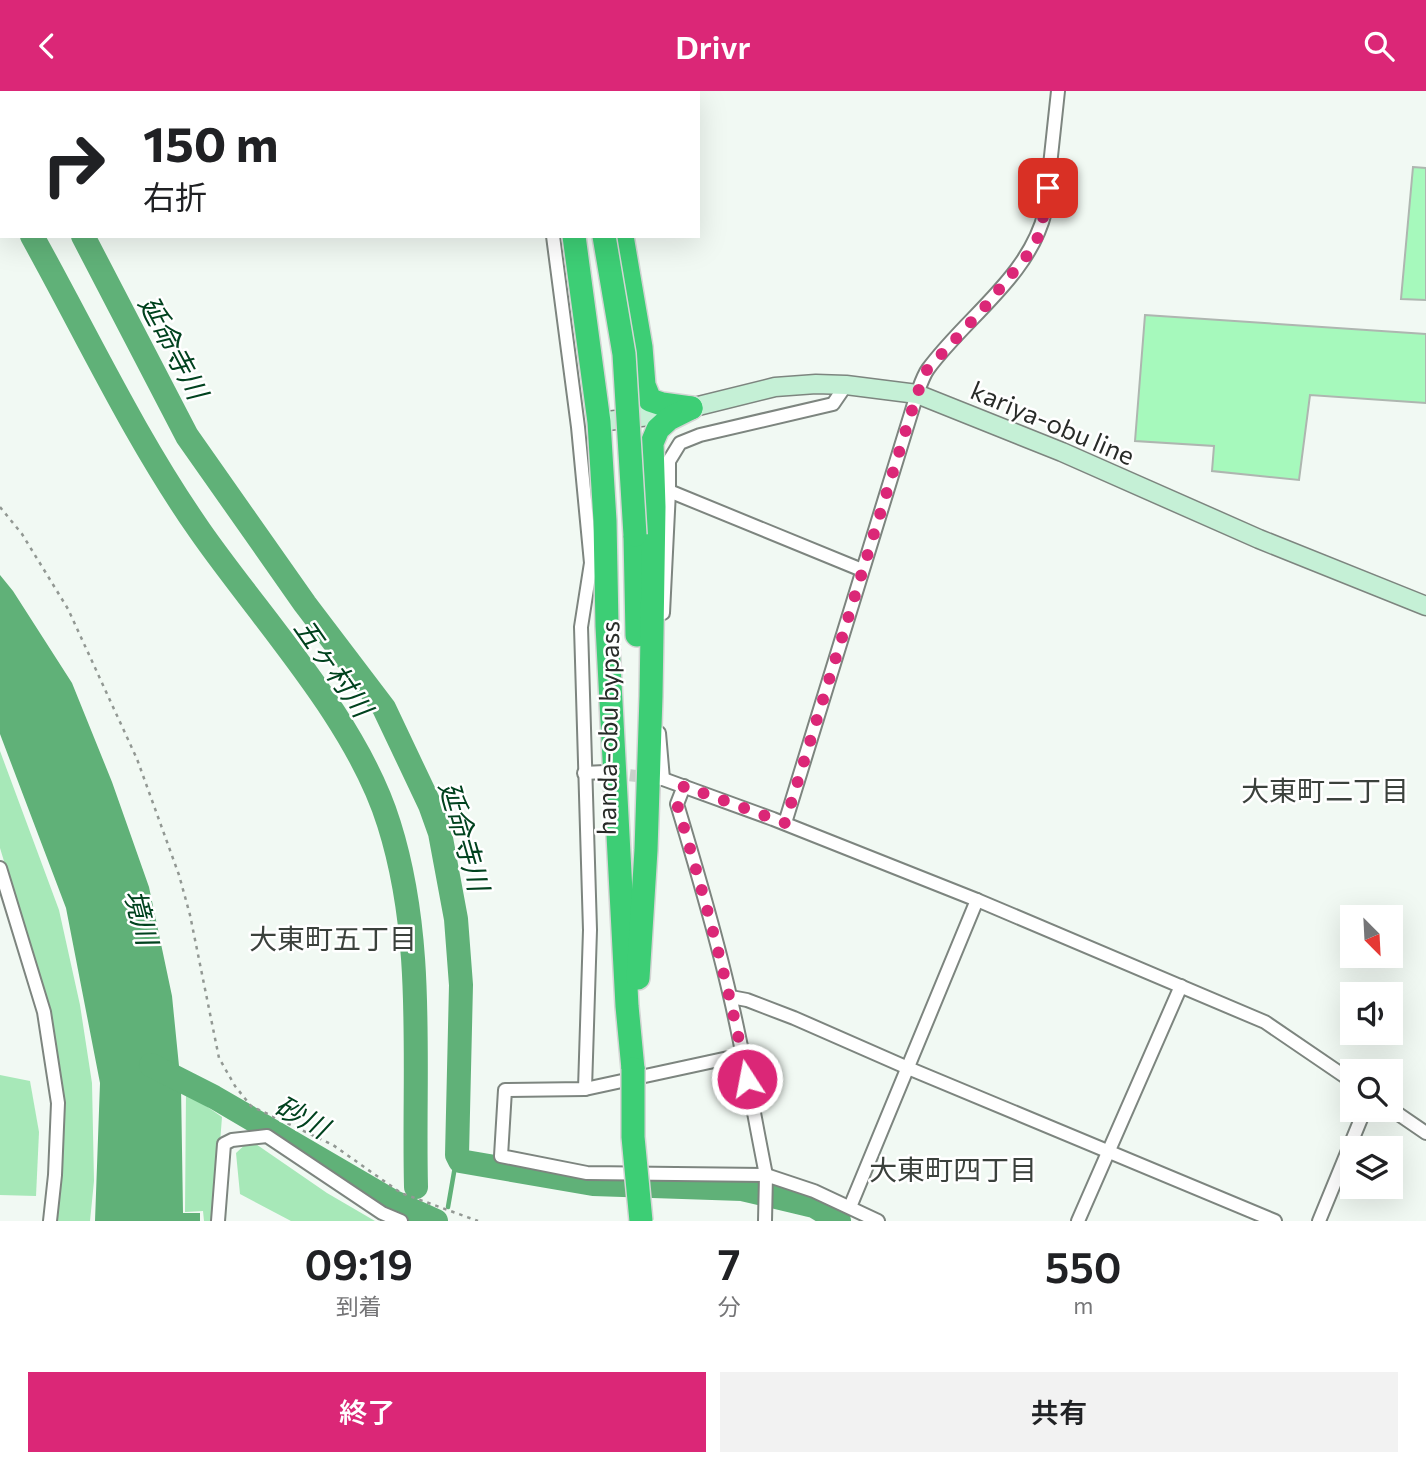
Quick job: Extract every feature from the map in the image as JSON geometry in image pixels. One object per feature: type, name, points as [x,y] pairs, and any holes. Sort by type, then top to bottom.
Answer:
[{"type":"highway","points":[[574,238],[599,422],[605,521],[607,627],[627,1006],[633,1069]]},
{"type":"highway","name":"handa-obu bypass","points":[[604,238],[624,354],[635,535],[638,660],[632,1128],[641,1221]]},
{"type":"highway","points":[[622,238],[641,347],[644,386],[650,400],[691,408]]},
{"type":"highway","points":[[633,1069],[646,850],[651,696],[654,507],[652,443],[658,429],[669,419],[691,408]]},
{"type":"main road","name":"kariya-obu line","points":[[599,422],[666,414],[775,387],[846,385],[917,394],[1050,447],[1259,540],[1426,607]]},
{"type":"street","points":[[785,823],[917,394],[927,370],[984,308],[1034,247],[1045,212],[1058,91]]},
{"type":"street","points":[[553,238],[578,427],[591,563],[580,627],[590,930],[586,1089]]},
{"type":"street","points":[[846,385],[833,404],[700,435],[680,443],[669,461],[670,491],[658,715],[660,779],[785,823],[977,899],[1265,1022],[1340,1073]]},
{"type":"street","points":[[670,491],[862,571]]},
{"type":"street","points":[[584,773],[605,772]]},
{"type":"street","points":[[684,786],[677,804],[714,928],[731,997],[766,1176],[766,1215]]},
{"type":"street","points":[[0,868],[44,1012],[58,1103],[50,1221]]},
{"type":"street","points":[[850,1207],[977,899]]},
{"type":"street","points":[[1078,1221],[1181,986]]},
{"type":"street","points":[[731,997],[747,1000],[794,1018],[1275,1221]]},
{"type":"street","points":[[742,1055],[586,1089],[505,1090],[501,1156],[587,1173],[766,1176],[850,1207],[878,1221]]},
{"type":"street","points":[[1403,1117],[1426,1133]]},
{"type":"street","points":[[1319,1221],[1360,1122]]},
{"type":"street","points":[[218,1221],[225,1144],[232,1140],[267,1136],[382,1213],[401,1221]]},
{"type":"path","points":[[0,507],[22,534],[68,609],[137,759],[179,875],[190,915],[219,1058],[235,1086],[251,1106],[333,1145],[401,1193],[478,1221]]},
{"type":"shaded area","points":[[0,751],[59,910],[80,1005],[92,1083],[94,1181],[90,1221],[55,1221],[61,1176],[49,1010],[0,848]]},
{"type":"shaded area","points":[[0,1075],[30,1081],[39,1132],[36,1196],[0,1195]]},
{"type":"shaded area","points":[[186,1092],[222,1117],[214,1221],[204,1221],[203,1211],[185,1212]]},
{"type":"shaded area","points":[[250,1140],[327,1193],[375,1221],[291,1221],[240,1194],[236,1153]]},
{"type":"water","name":"境川","points":[[0,575],[72,683],[112,782],[149,887],[172,996],[181,1086],[183,1213],[200,1213],[200,1221],[95,1221],[100,1083],[66,908],[0,734]]},
{"type":"building","points":[[1413,167],[1426,168],[1426,300],[1401,299]]},
{"type":"building","points":[[1145,315],[1426,334],[1426,403],[1310,395],[1299,480],[1212,471],[1214,446],[1135,441]]},
{"type":"waterway","name":"五ヶ村川","points":[[33,238],[133,423],[176,496],[306,672],[355,747],[374,785],[389,824],[401,868],[413,958],[416,1187]]},
{"type":"waterway","name":"延命寺川","points":[[84,238],[187,436],[305,604],[384,708],[430,805],[440,833],[456,919],[461,985],[457,1155],[460,1161],[593,1184],[742,1189],[814,1206],[839,1221]]},
{"type":"waterway","name":"砂川","points":[[151,1065],[214,1097],[394,1202],[436,1221]]},
{"type":"waterway","points":[[448,1207],[457,1155]]},
{"type":"tunnel","points":[[612,773],[653,778]]},
{"type":"district","name":"大東町二丁目","points":[[1325,790]]},
{"type":"district","name":"大東町五丁目","points":[[333,938]]},
{"type":"district","name":"大東町四丁目","points":[[953,1169]]},
{"type":"route","points":[[747,1079],[714,928],[677,804],[684,786],[785,823],[917,394],[927,370],[984,308],[1034,247],[1041,229],[1048,188]]}]
